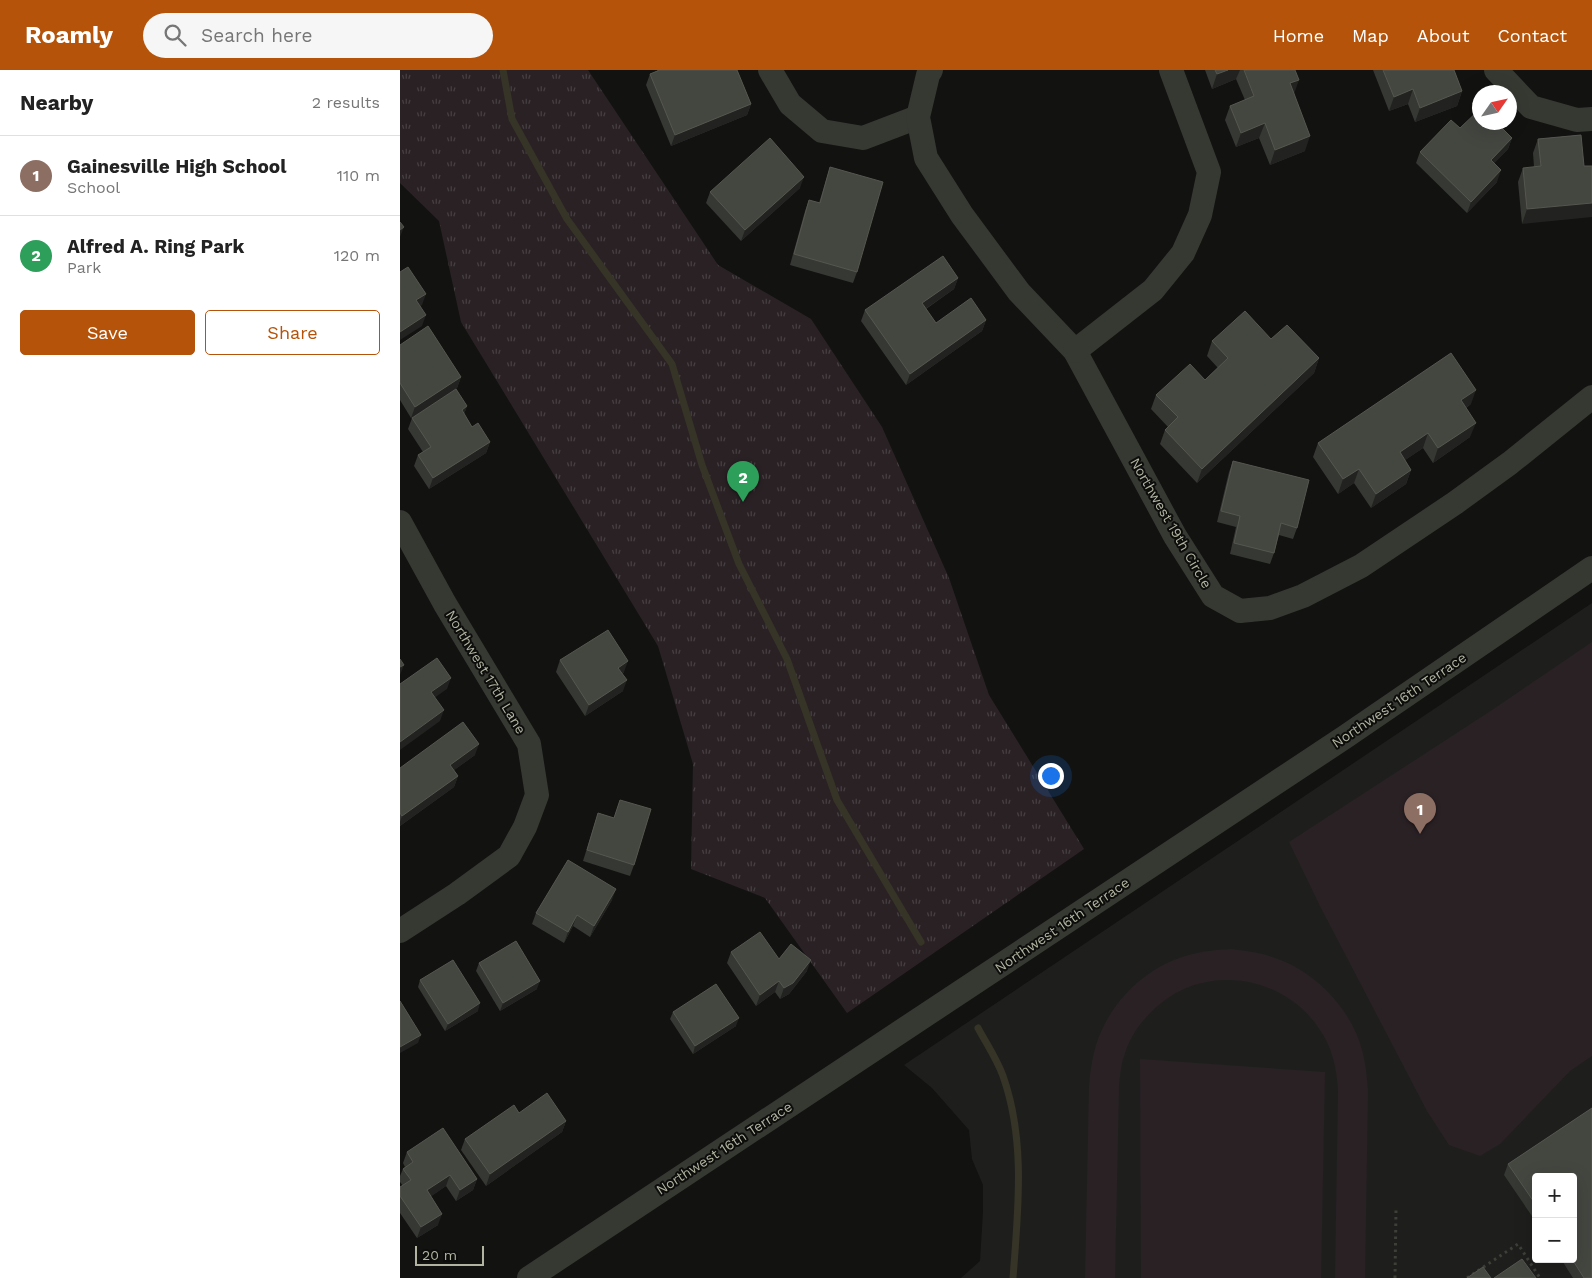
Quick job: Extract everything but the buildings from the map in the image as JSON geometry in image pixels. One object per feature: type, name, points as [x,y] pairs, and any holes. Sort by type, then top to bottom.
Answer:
[{"type":"street","points":[[770,70],[790,104],[822,131],[863,138],[918,117]]},
{"type":"street","name":"Northwest 19th Circle","points":[[931,70],[928,75],[918,117],[926,158],[962,215],[1019,292],[1074,351],[1175,536],[1213,596],[1240,611],[1270,608],[1303,596],[1362,566],[1455,504],[1510,463],[1592,397]]},
{"type":"street","points":[[1074,351],[1153,290],[1183,253],[1200,215],[1209,172],[1171,70]]},
{"type":"street","points":[[1496,70],[1531,107],[1577,120],[1592,119]]},
{"type":"street","name":"Northwest 17th Lane","points":[[400,522],[445,604],[529,744],[537,795],[525,827],[508,856],[457,894],[400,931]]},
{"type":"street","name":"Northwest 16th Terrace","points":[[528,1278],[1329,748],[1592,568]]},
{"type":"path","points":[[1395,1278],[1396,1210]]},
{"type":"path","points":[[1466,1278],[1518,1244],[1540,1278]]},
{"type":"shaded area","points":[[1592,603],[1592,1278],[961,1278],[980,1261],[983,1185],[972,1159],[969,1130],[932,1088],[904,1065]]},
{"type":"green space","points":[[400,70],[588,70],[718,265],[811,319],[882,427],[949,578],[989,695],[1084,849],[847,1013],[765,898],[691,869],[693,764],[658,646],[461,322],[439,221],[400,183]]},
{"type":"green space","points":[[1592,642],[1592,1056],[1570,1071],[1500,1144],[1480,1156],[1449,1145],[1427,1111],[1321,908],[1289,842],[1492,710]]},
{"type":"green space","points":[[1231,949],[1267,955],[1302,971],[1329,993],[1340,1006],[1357,1034],[1364,1060],[1368,1092],[1365,1278],[1335,1278],[1338,1092],[1335,1066],[1327,1042],[1318,1027],[1303,1010],[1285,996],[1265,987],[1244,981],[1222,980],[1200,984],[1179,991],[1149,1014],[1131,1039],[1122,1065],[1119,1087],[1115,1278],[1085,1278],[1089,1086],[1093,1055],[1102,1030],[1110,1015],[1131,988],[1158,968],[1173,960],[1194,954]]},
{"type":"green space","points":[[1140,1059],[1325,1072],[1321,1278],[1141,1278]]},
{"type":"waterway","points":[[503,70],[512,119],[567,219],[672,364],[702,465],[739,564],[787,659],[837,800],[921,942]]},
{"type":"waterway","points":[[978,1028],[995,1057],[1003,1076],[1015,1125],[1018,1151],[1018,1201],[1013,1278]]},
{"type":"place","name":"Alfred A. Ring Park","points":[[743,502]]},
{"type":"place","name":"Gainesville High School","points":[[1420,834]]}]
